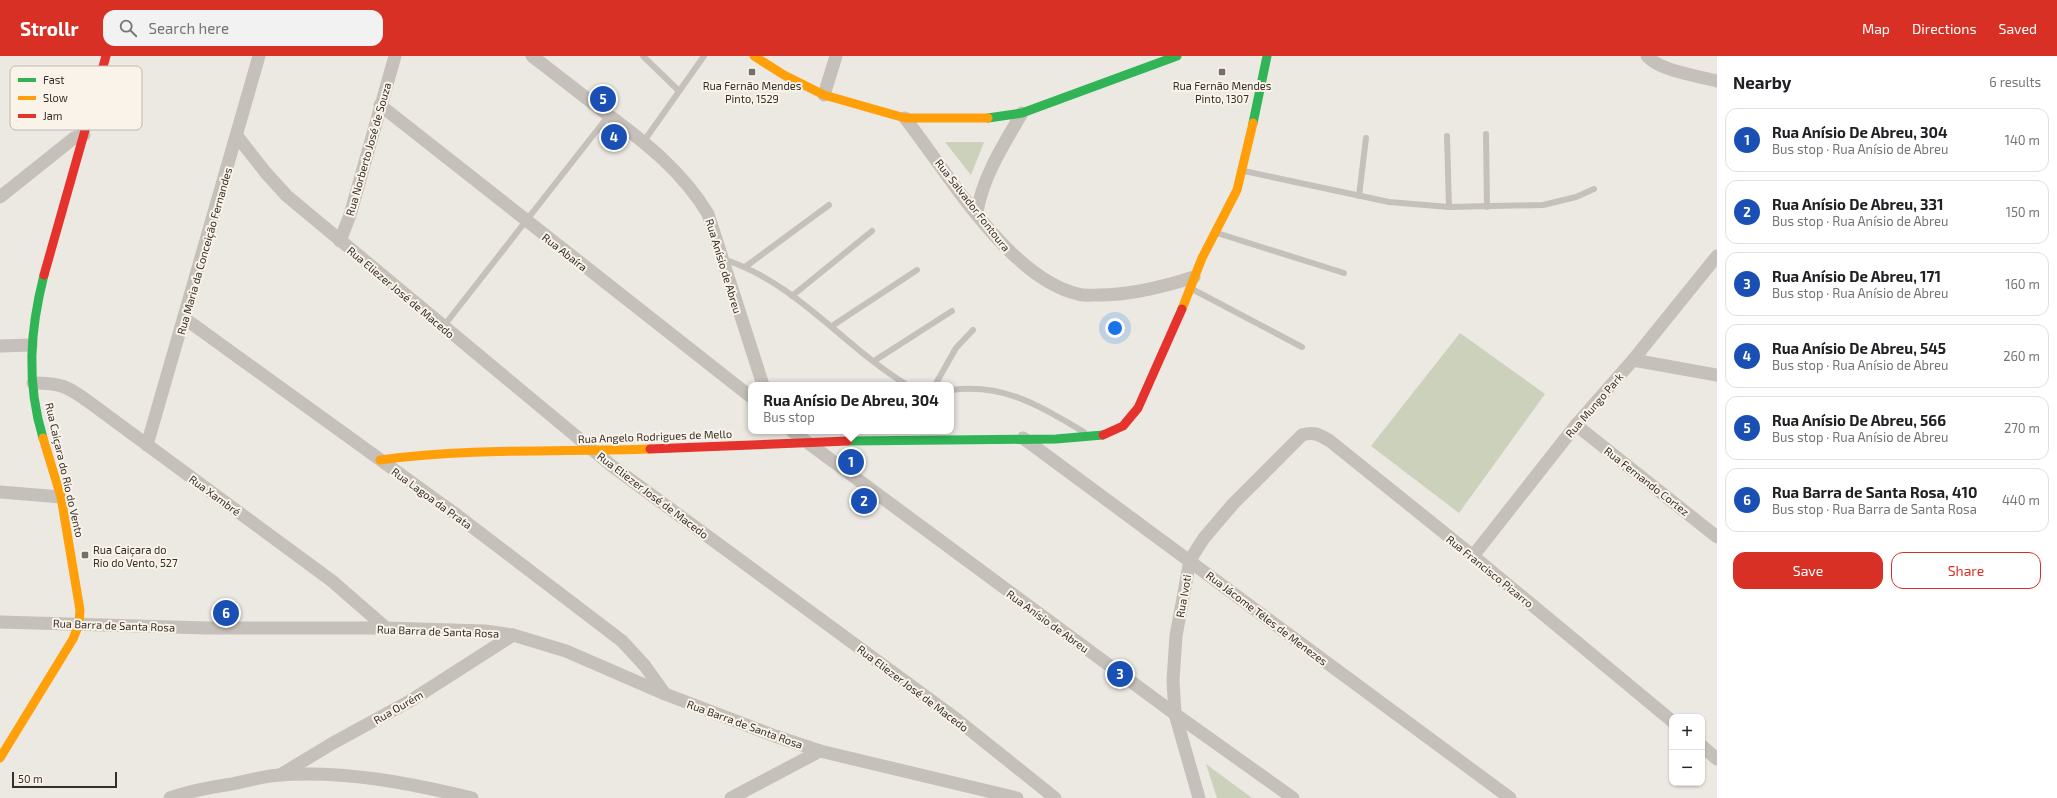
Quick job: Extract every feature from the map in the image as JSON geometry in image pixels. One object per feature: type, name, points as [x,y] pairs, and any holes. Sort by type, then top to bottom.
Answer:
[{"type":"street","name":"Rua Caiçara do Rio do Vento","points":[[103,66],[106,56]]},
{"type":"street","name":"Rua Maria da Conceição Fernandes","points":[[147,445],[259,56]]},
{"type":"street","name":"Rua Norberto José de Souza","points":[[340,241],[350,216],[395,56]]},
{"type":"street","name":"Rua Anísio de Abreu","points":[[532,56],[644,141],[678,173],[697,194],[708,214],[762,382]]},
{"type":"street","points":[[754,56],[784,75],[824,95],[905,118],[930,119],[986,118],[1022,113],[1177,56]]},
{"type":"street","points":[[824,95],[836,56]]},
{"type":"street","points":[[1192,283],[1215,232],[1234,197],[1243,170],[1267,56]]},
{"type":"street","points":[[1646,56],[1652,62],[1667,68],[1717,81]]},
{"type":"street","name":"Rua Abaíra","points":[[380,105],[748,395]]},
{"type":"street","points":[[977,212],[979,197],[1000,150],[1022,113]]},
{"type":"street","name":"Rua Salvador Fontoura","points":[[905,118],[977,212],[1014,256],[1040,278],[1056,287],[1079,295],[1115,295],[1192,283]]},
{"type":"street","name":"Rua Caiçara do Rio do Vento","points":[[0,758],[65,654],[79,624],[80,610],[60,497],[40,428],[33,383],[31,345],[35,311],[63,203],[85,130]]},
{"type":"street","points":[[0,197],[74,138],[84,135]]},
{"type":"street","name":"Rua Eliezer José de Macedo","points":[[237,136],[266,173],[287,196],[593,451],[955,718],[1055,798]]},
{"type":"street","name":"Rua Mungo Park","points":[[1472,556],[1576,425],[1633,360],[1717,256]]},
{"type":"street","name":"Rua Angelo Rodrigues de Mello","points":[[380,460],[411,456],[451,454],[593,451],[805,442],[1023,438],[1056,439],[1092,437],[1112,433],[1123,426],[1138,408],[1174,331],[1192,283]]},
{"type":"street","name":"Rua Lagoa da Prata","points":[[184,318],[490,539],[622,641],[645,666],[666,694]]},
{"type":"street","points":[[0,346],[31,345]]},
{"type":"street","points":[[1633,360],[1717,375]]},
{"type":"street","name":"Rua Xambré","points":[[33,383],[56,383],[70,388],[332,581],[386,628]]},
{"type":"street","name":"Rua Fernando Cortez","points":[[1576,425],[1717,537]]},
{"type":"street","name":"Rua Francisco Pizarro","points":[[1302,435],[1309,432],[1315,433],[1330,441],[1669,719]]},
{"type":"street","points":[[796,434],[805,442]]},
{"type":"street","name":"Rua Ivoti","points":[[1198,798],[1175,714],[1173,680],[1176,636],[1190,560],[1204,538],[1233,504],[1302,435]]},
{"type":"street","name":"Rua Jácome Téles de Menezes","points":[[1023,438],[1510,798]]},
{"type":"street","name":"Rua Anísio de Abreu","points":[[805,442],[1175,714],[1293,798]]},
{"type":"street","points":[[0,492],[60,497]]},
{"type":"street","name":"Rua Barra de Santa Rosa","points":[[0,622],[213,628],[386,628],[485,631],[513,635],[566,651],[666,694],[775,736],[820,751],[1016,798]]},
{"type":"street","name":"Rua Ourém","points":[[279,775],[333,743],[410,701],[513,635]]},
{"type":"street","points":[[1705,749],[1717,759]]},
{"type":"street","points":[[731,798],[820,751]]},
{"type":"street","points":[[170,798],[188,792],[279,775],[372,778],[429,788],[472,798]]},
{"type":"lane","points":[[643,56],[679,91]]},
{"type":"lane","points":[[644,141],[704,56]]},
{"type":"lane","points":[[443,327],[527,222],[609,115]]},
{"type":"lane","points":[[1486,134],[1487,207]]},
{"type":"lane","points":[[1448,136],[1449,207]]},
{"type":"lane","points":[[1360,196],[1366,138]]},
{"type":"lane","points":[[1243,170],[1389,202],[1449,207],[1543,205],[1576,197],[1594,189]]},
{"type":"lane","points":[[745,268],[829,205]]},
{"type":"lane","points":[[792,296],[872,230]]},
{"type":"lane","points":[[1215,232],[1344,273]]},
{"type":"lane","points":[[722,259],[745,268],[792,296],[832,326],[874,361],[904,382]]},
{"type":"lane","points":[[832,326],[917,270]]},
{"type":"lane","points":[[1192,283],[1302,347]]},
{"type":"lane","points":[[874,361],[952,311]]},
{"type":"lane","points":[[937,382],[956,348],[973,330]]},
{"type":"lane","points":[[954,390],[982,390],[1005,393],[1028,400],[1092,437]]},
{"type":"green space","points":[[945,142],[984,142],[971,175]]},
{"type":"green space","points":[[1460,333],[1545,394],[1459,513],[1371,446]]},
{"type":"green space","points":[[1206,764],[1252,798],[1217,798]]},
{"type":"traffic: fast","points":[[988,118],[1022,113],[1177,56]]},
{"type":"traffic: fast","points":[[1253,123],[1267,56]]},
{"type":"traffic: fast","points":[[43,438],[34,397],[32,356],[33,336],[39,295],[44,275]]},
{"type":"traffic: fast","points":[[848,441],[1056,439],[1103,435]]},
{"type":"traffic: slow","points":[[754,56],[784,75],[824,95],[905,118],[988,118]]},
{"type":"traffic: slow","points":[[1182,309],[1202,258],[1237,190],[1253,123]]},
{"type":"traffic: slow","points":[[0,758],[73,639],[79,624],[80,610],[61,497],[43,438]]},
{"type":"traffic: slow","points":[[380,460],[413,456],[481,452],[650,449]]},
{"type":"traffic: jam","points":[[103,66],[106,56]]},
{"type":"traffic: jam","points":[[44,275],[85,130]]},
{"type":"traffic: jam","points":[[1103,435],[1123,426],[1138,408],[1182,309]]},
{"type":"traffic: jam","points":[[650,449],[848,441]]},
{"type":"place","name":"Rua Fernão Mendes Pinto, 1529","points":[[752,72]]},
{"type":"place","name":"Rua Fernão Mendes Pinto, 1307","points":[[1222,72]]},
{"type":"place","name":"Rua Anísio De Abreu, 566","points":[[603,99]]},
{"type":"place","name":"Rua Anísio De Abreu, 545","points":[[614,137]]},
{"type":"place","name":"Rua Anísio De Abreu, 304","points":[[851,462]]},
{"type":"place","name":"Rua Anísio De Abreu, 331","points":[[864,501]]},
{"type":"place","name":"Rua Caiçara do Rio do Vento, 527","points":[[85,555]]},
{"type":"place","name":"Rua Barra de Santa Rosa, 410","points":[[226,613]]},
{"type":"place","name":"Rua Anísio De Abreu, 171","points":[[1120,674]]}]
